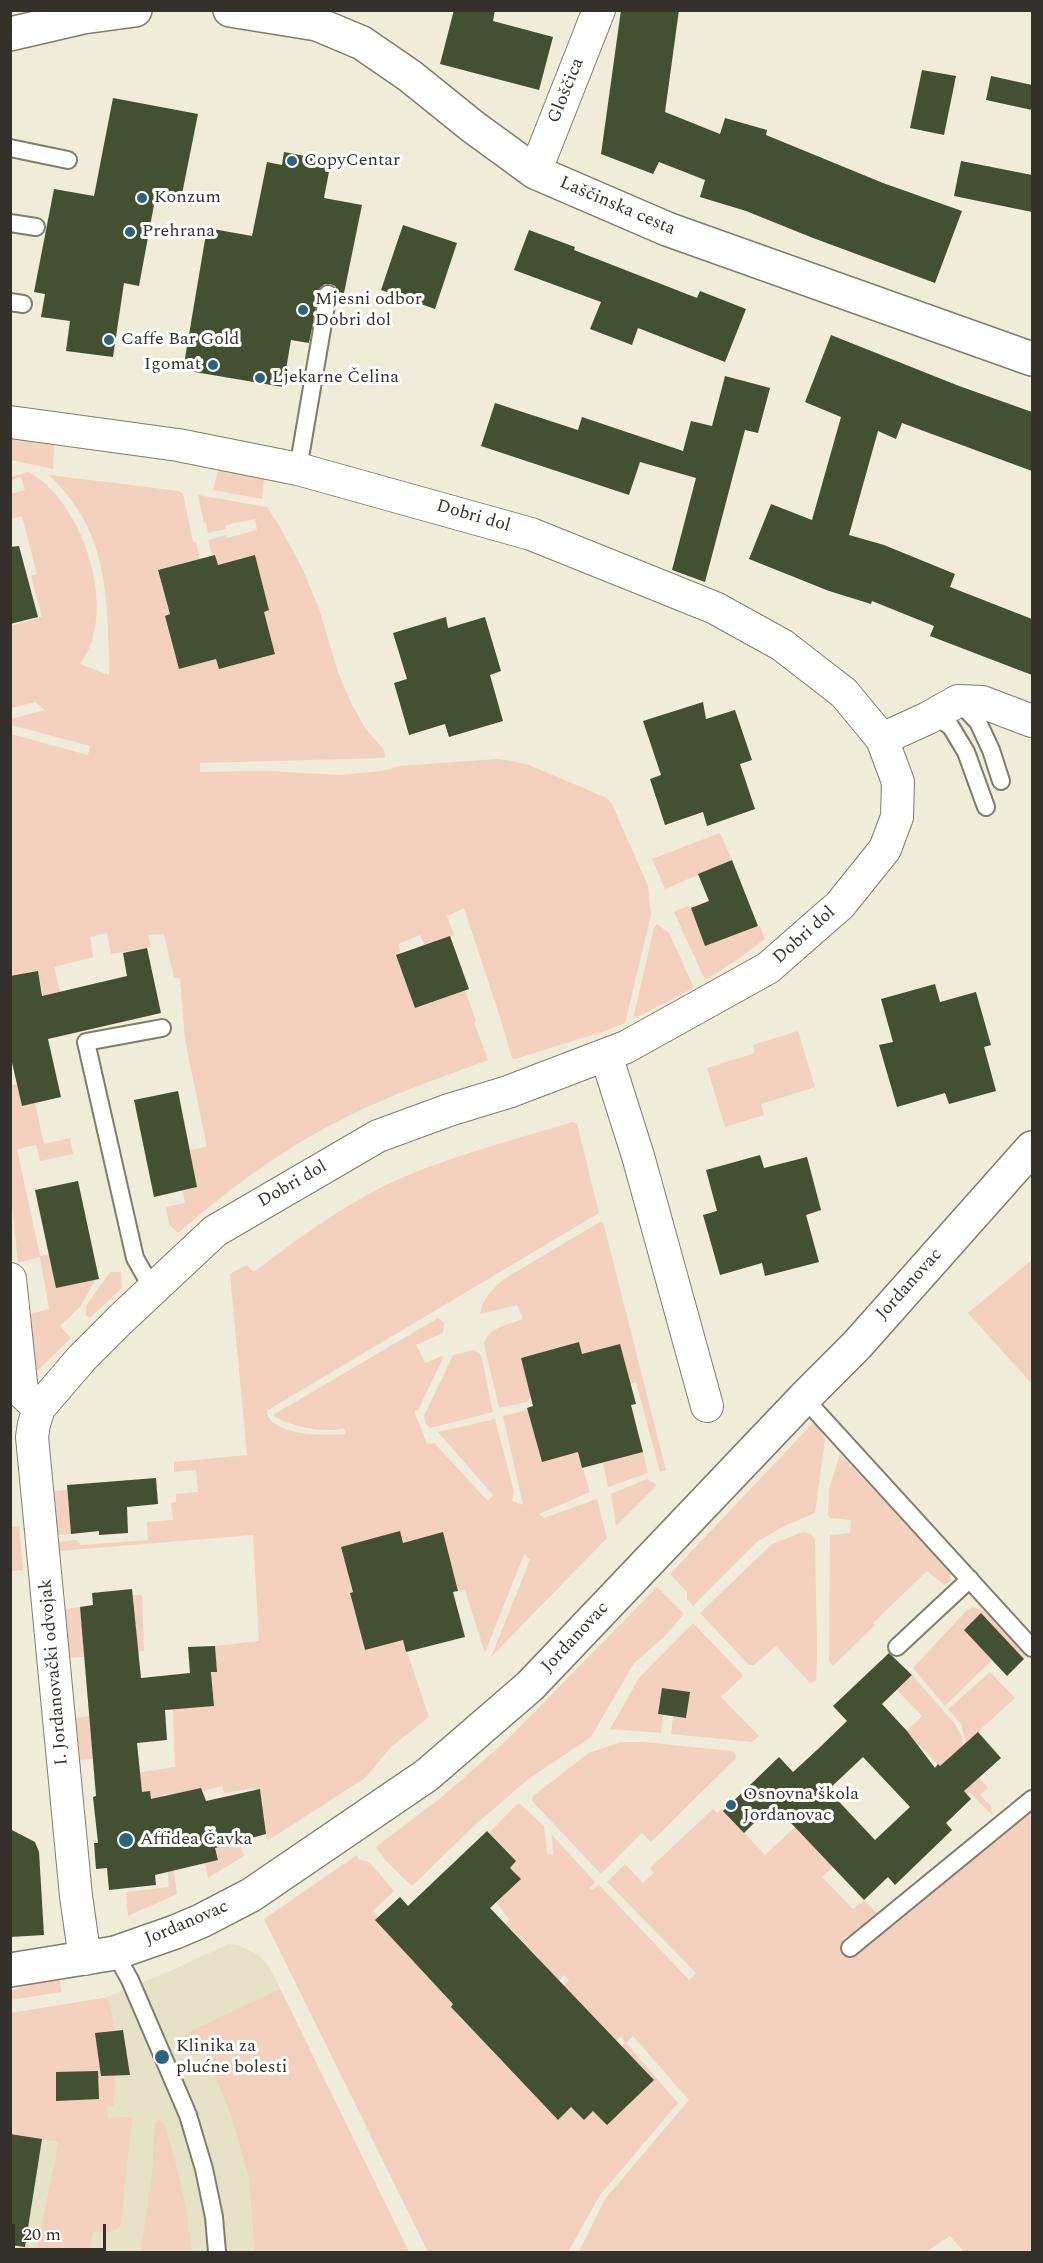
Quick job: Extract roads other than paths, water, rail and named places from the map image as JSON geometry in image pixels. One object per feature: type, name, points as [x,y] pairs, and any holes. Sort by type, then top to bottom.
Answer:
[{"type":"main road","points":[[10,34],[82,14],[135,10]]},
{"type":"main road","name":"Laščinska cesta","points":[[230,10],[317,24],[362,43],[410,76],[472,126],[535,172],[667,229],[1032,359]]},
{"type":"main road","name":"Jordanovac","points":[[10,1970],[100,1956],[176,1932],[251,1895],[426,1775],[530,1686],[857,1345],[1032,1148]]},
{"type":"street","name":"Gloščica","points":[[535,172],[599,10]]},
{"type":"street","name":"Dobri dol","points":[[10,422],[178,445],[298,469],[531,534],[715,608],[782,645],[844,693],[882,739],[898,782],[897,817],[885,849],[840,905],[768,968],[645,1038],[606,1055],[508,1092],[449,1110],[378,1136],[215,1231],[152,1288],[82,1358],[24,1398]]},
{"type":"street","points":[[882,739],[946,708],[982,702],[1032,721]]},
{"type":"street","points":[[606,1055],[638,1156],[707,1406]]},
{"type":"street","name":"I. Jordanovački odvojak","points":[[10,1279],[24,1398],[34,1424],[32,1437],[76,1896],[100,1956]]},
{"type":"lane","points":[[10,148],[68,160]]},
{"type":"lane","points":[[10,223],[36,226]]},
{"type":"lane","points":[[298,469],[328,294]]},
{"type":"lane","points":[[946,708],[978,722],[991,750],[1001,781]]},
{"type":"lane","points":[[946,708],[951,727],[966,752],[986,807]]},
{"type":"lane","points":[[152,1288],[135,1258],[86,1042],[162,1028]]},
{"type":"lane","points":[[804,1398],[1032,1648]]},
{"type":"lane","points":[[897,1647],[970,1579]]},
{"type":"lane","points":[[850,1948],[1032,1799]]},
{"type":"lane","points":[[100,1956],[130,1980],[188,2115],[204,2169],[214,2217],[217,2253]]},
{"type":"place","name":"CopyCentar","points":[[292,161]]},
{"type":"place","name":"Konzum","points":[[142,198]]},
{"type":"place","name":"Prehrana","points":[[130,232]]},
{"type":"place","name":"Mjesni odbor Dobri dol","points":[[303,310]]},
{"type":"place","name":"Caffe Bar Gold","points":[[109,340]]},
{"type":"place","name":"Igomat","points":[[213,365]]},
{"type":"place","name":"Ljekarne Čelina","points":[[260,378]]},
{"type":"place","name":"Osnovna škola Jordanovac","points":[[731,1805]]},
{"type":"place","name":"Affidea Čavka","points":[[126,1840]]},
{"type":"place","name":"Klinika za plućne bolesti","points":[[162,2057]]}]
